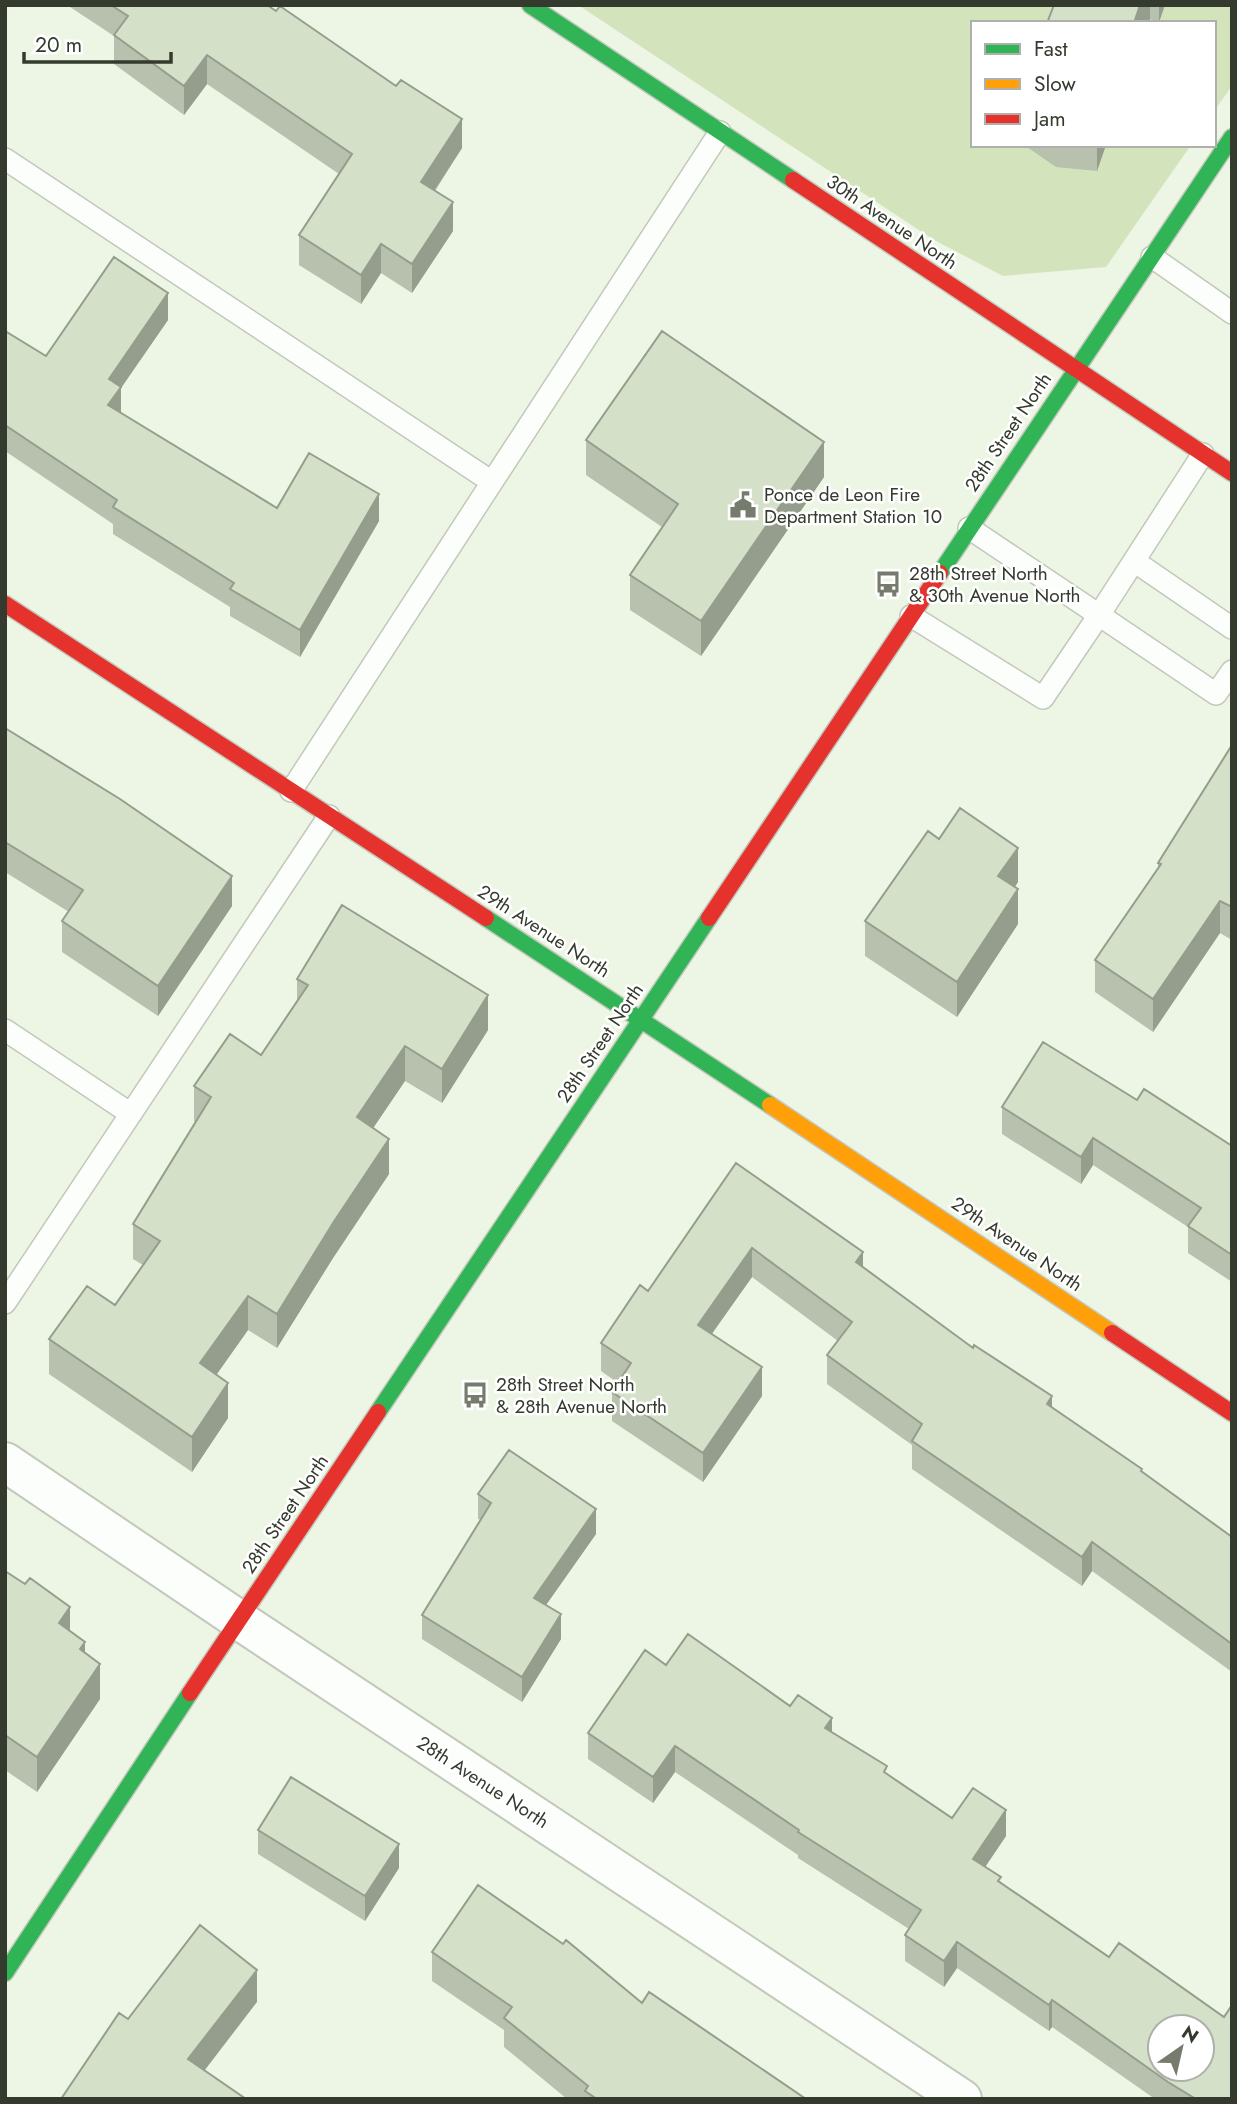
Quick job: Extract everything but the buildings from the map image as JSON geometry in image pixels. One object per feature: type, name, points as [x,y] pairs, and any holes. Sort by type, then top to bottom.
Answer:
[{"type":"street","name":"30th Avenue North","points":[[530,5],[1232,473]]},
{"type":"street","name":"28th Street North","points":[[5,1973],[1231,138]]},
{"type":"street","name":"29th Avenue North","points":[[5,604],[641,1019],[1232,1413]]},
{"type":"street","name":"28th Avenue North","points":[[5,1462],[962,2099]]},
{"type":"lane","points":[[291,791],[720,132]]},
{"type":"lane","points":[[5,159],[492,482]]},
{"type":"lane","points":[[1152,257],[1232,313]]},
{"type":"lane","points":[[911,616],[1043,698],[1203,454]]},
{"type":"lane","points":[[969,528],[1216,694],[1232,671]]},
{"type":"lane","points":[[1134,561],[1232,628]]},
{"type":"lane","points":[[5,1303],[329,816]]},
{"type":"lane","points":[[5,1030],[131,1114]]},
{"type":"green space","points":[[578,5],[1232,5],[1232,86],[1216,108],[1216,21],[971,21],[971,147],[1190,147],[1106,267],[1003,276],[934,240]]},
{"type":"traffic: fast","points":[[530,5],[793,180]]},
{"type":"traffic: fast","points":[[940,573],[1232,137]]},
{"type":"traffic: fast","points":[[486,918],[770,1105]]},
{"type":"traffic: fast","points":[[378,1412],[709,918]]},
{"type":"traffic: fast","points":[[5,1973],[190,1693]]},
{"type":"traffic: slow","points":[[770,1105],[1112,1333]]},
{"type":"traffic: jam","points":[[793,180],[1232,473]]},
{"type":"traffic: jam","points":[[709,918],[940,573]]},
{"type":"traffic: jam","points":[[5,604],[486,918]]},
{"type":"traffic: jam","points":[[1112,1333],[1232,1413]]},
{"type":"traffic: jam","points":[[190,1693],[378,1412]]},
{"type":"place","name":"Ponce de Leon Fire Department Station 10","points":[[743,505]]},
{"type":"place","name":"28th Street North & 30th Avenue North","points":[[888,584]]},
{"type":"place","name":"28th Street North & 28th Avenue North","points":[[475,1395]]}]
